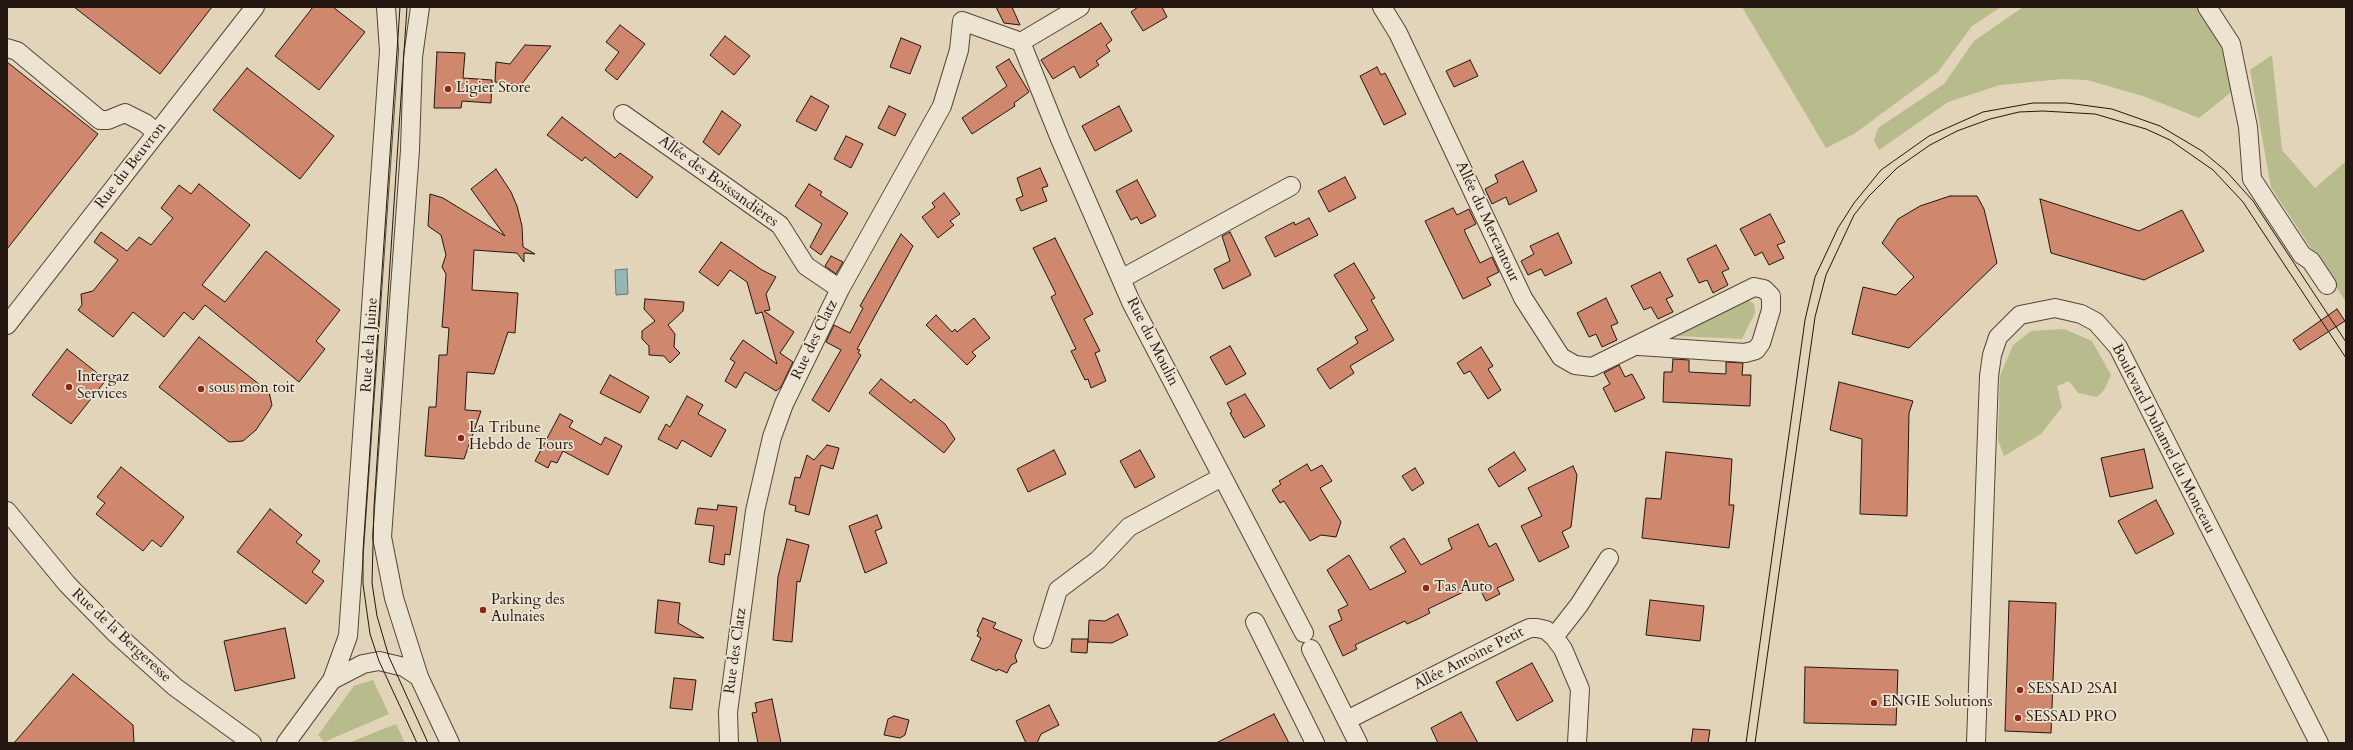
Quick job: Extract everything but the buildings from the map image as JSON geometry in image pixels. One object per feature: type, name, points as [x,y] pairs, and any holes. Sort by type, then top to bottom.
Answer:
[{"type":"street","name":"Rue du Beuvron","points":[[7,325],[255,7]]},
{"type":"street","name":"Rue de la Juine","points":[[286,743],[332,680],[348,636],[353,589],[389,51],[386,7]]},
{"type":"street","name":"Rue de la Juine","points":[[420,7],[413,57],[410,150],[382,537],[394,598],[419,677],[450,743]]},
{"type":"street","points":[[1021,42],[1080,7]]},
{"type":"street","name":"Allée du Mercantour","points":[[1382,7],[1398,32],[1523,298],[1561,357],[1575,365],[1592,367],[1638,346],[1754,287],[1764,289],[1771,296],[1771,310],[1761,343],[1756,350],[1745,353],[1638,346]]},
{"type":"street","points":[[2207,7],[2231,44],[2248,127],[2252,179],[2302,255],[2311,260],[2327,285]]},
{"type":"street","name":"Rue des Clatz","points":[[729,743],[728,712],[754,519],[772,437],[784,404],[840,289],[942,106],[959,50],[961,14],[1021,42]]},
{"type":"street","name":"Rue du Moulin","points":[[1021,42],[1060,139],[1121,279],[1308,641],[1358,743]]},
{"type":"street","points":[[7,48],[17,51],[100,120],[108,120],[125,113],[145,123],[157,133]]},
{"type":"street","name":"Allée des Boissandières","points":[[623,114],[780,225],[806,266],[840,289]]},
{"type":"street","points":[[1121,279],[1291,186]]},
{"type":"street","name":"Boulevard Duhamel du Monceau","points":[[1976,743],[1989,376],[1992,355],[1998,337],[2020,315],[2055,308],[2081,314],[2096,322],[2118,347],[2319,743]]},
{"type":"street","points":[[1043,639],[1058,590],[1098,560],[1129,527],[1222,477]]},
{"type":"street","name":"Rue de la Bergeresse","points":[[7,511],[67,584],[119,637],[175,687],[252,743]]},
{"type":"street","points":[[1554,637],[1579,605],[1609,558]]},
{"type":"street","points":[[1255,622],[1315,743]]},
{"type":"street","name":"Allée Antoine Petit","points":[[1347,720],[1526,630],[1537,628],[1546,630],[1554,637],[1563,649],[1580,689],[1577,743]]},
{"type":"street","name":"Rue de la Juine","points":[[332,680],[363,664],[379,661],[404,667],[419,677]]},
{"type":"green space","points":[[1742,7],[2001,7],[1972,26],[1938,72],[1854,134],[1826,148]]},
{"type":"green space","points":[[2023,7],[2197,7],[2220,44],[2235,89],[2199,118],[2143,96],[2087,80],[2062,79],[2000,85],[1948,102],[1879,150],[1874,140],[1878,128],[1944,84],[1974,41]]},
{"type":"green space","points":[[2272,55],[2282,150],[2315,188],[2346,161],[2346,302],[2271,187],[2250,70]]},
{"type":"green space","points":[[1748,300],[1754,304],[1755,313],[1742,339],[1677,336],[1676,333]]},
{"type":"green space","points":[[2064,329],[2092,341],[2111,375],[2104,390],[2097,397],[2078,393],[2069,381],[2057,386],[2062,407],[2041,434],[2004,456],[1998,440],[2000,376],[2013,345],[2031,331]]},
{"type":"green space","points":[[373,680],[389,714],[324,742],[318,735],[354,686]]},
{"type":"green space","points":[[396,724],[405,743],[348,743]]},
{"type":"water","points":[[627,269],[628,294],[616,295],[615,270]]},
{"type":"tram line","points":[[400,7],[363,551],[363,584],[370,634],[379,661],[417,743]]},
{"type":"tram line","points":[[407,7],[374,507],[372,583],[377,616],[389,657],[428,743]]},
{"type":"tram line","points":[[1746,743],[1805,320],[1815,277],[1838,228],[1854,203],[1881,170],[1929,136],[1983,112],[2033,103],[2067,103],[2112,109],[2160,126],[2202,151],[2226,171],[2253,201],[2346,342]]},
{"type":"tram line","points":[[1755,743],[1815,317],[1826,275],[1854,215],[1869,196],[1897,168],[1930,145],[1957,131],[1990,119],[2019,112],[2043,111],[2095,114],[2146,129],[2170,140],[2213,170],[2243,202],[2346,358]]},
{"type":"place","name":"Ligier Store","points":[[448,89]]},
{"type":"place","name":"Intergaz Services","points":[[69,387]]},
{"type":"place","name":"sous mon toit","points":[[201,389]]},
{"type":"place","name":"La Tribune Hebdo de Tours","points":[[461,438]]},
{"type":"place","name":"Tas Auto","points":[[1426,588]]},
{"type":"place","name":"Parking des Aulnaies","points":[[483,610]]},
{"type":"place","name":"SESSAD 2SAI","points":[[2020,690]]},
{"type":"place","name":"ENGIE Solutions","points":[[1874,703]]},
{"type":"place","name":"SESSAD PRO","points":[[2018,718]]}]
